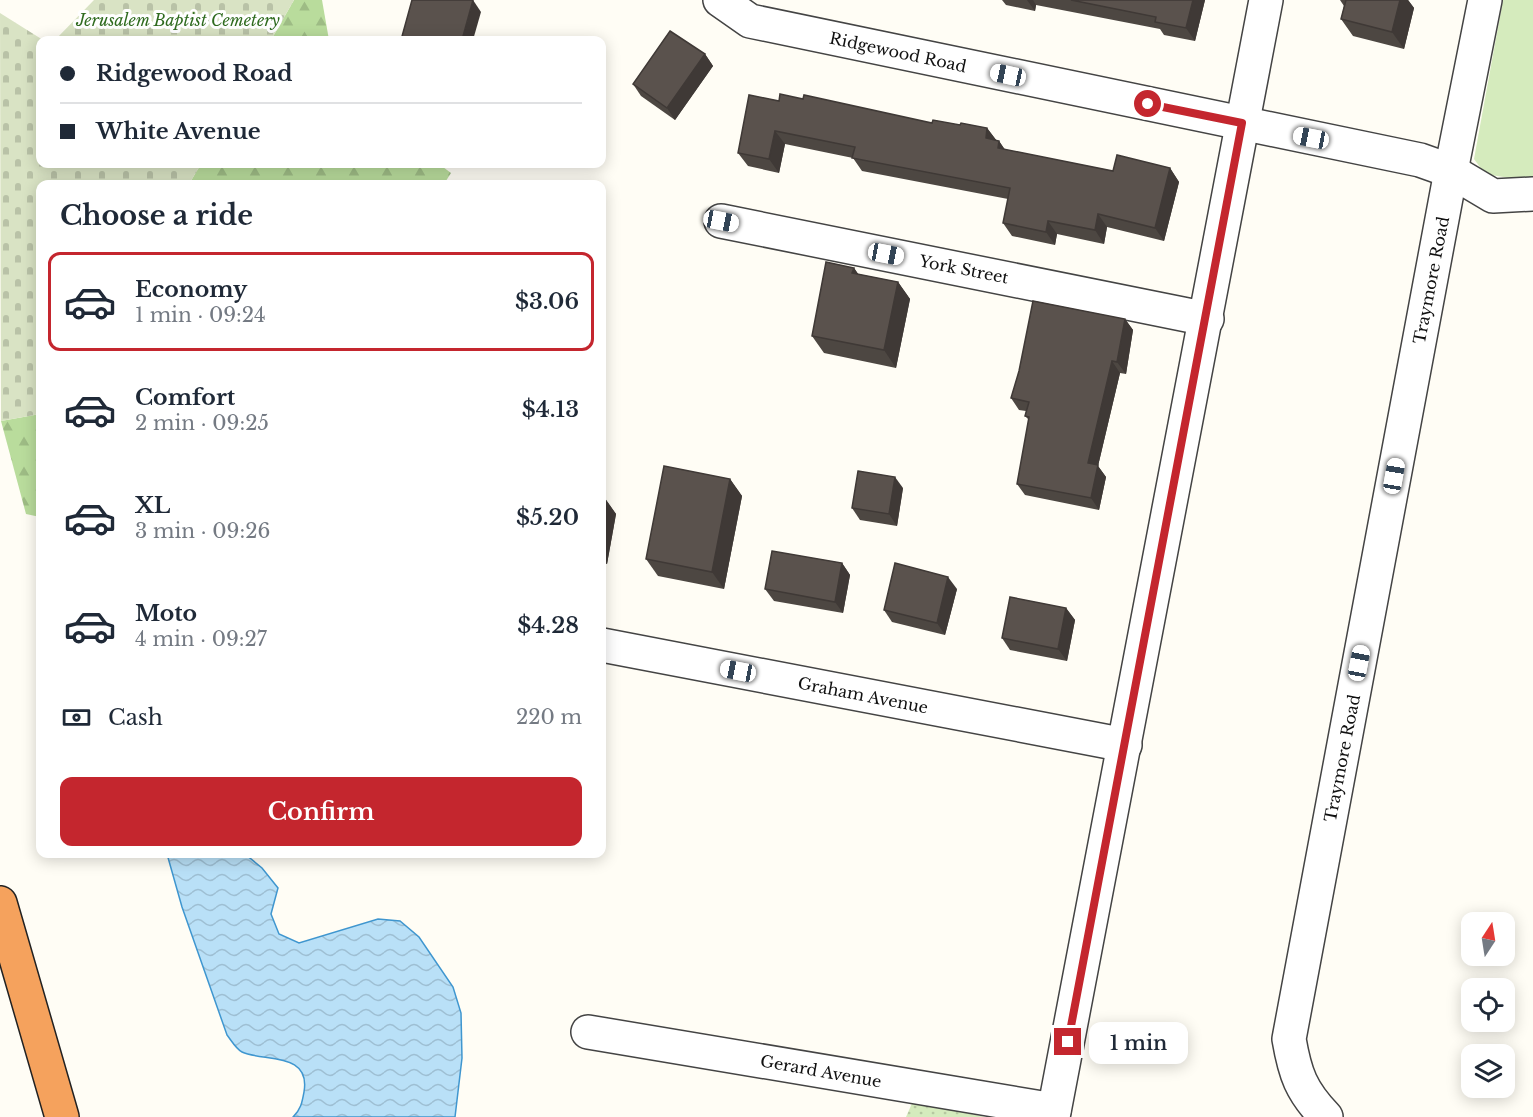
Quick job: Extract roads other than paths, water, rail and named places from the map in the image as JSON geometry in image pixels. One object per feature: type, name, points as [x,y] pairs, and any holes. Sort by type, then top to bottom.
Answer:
[{"type":"highway","points":[[0,903],[62,1117]]},
{"type":"street","name":"Ridgewood Road","points":[[720,0],[750,21],[1420,160],[1451,171],[1493,196],[1533,194]]},
{"type":"street","points":[[1054,1114],[1266,0]]},
{"type":"street","name":"Traymore Road","points":[[1326,1117],[1308,1098],[1294,1069],[1289,1039],[1485,0]]},
{"type":"street","name":"York Street","points":[[721,221],[1207,319]]},
{"type":"street","name":"Graham Avenue","points":[[606,646],[1125,745]]},
{"type":"street","name":"Gerard Avenue","points":[[588,1032],[1054,1114]]},
{"type":"water","points":[[168,858],[250,858],[262,868],[278,888],[271,914],[279,934],[299,943],[378,919],[400,921],[419,937],[453,987],[461,1013],[462,1058],[455,1117],[293,1117],[301,1106],[304,1092],[304,1079],[300,1070],[283,1060],[242,1052],[227,1035],[182,907]]},
{"type":"park label","name":"Jerusalem Baptist Cemetery","points":[[178,20]]}]
